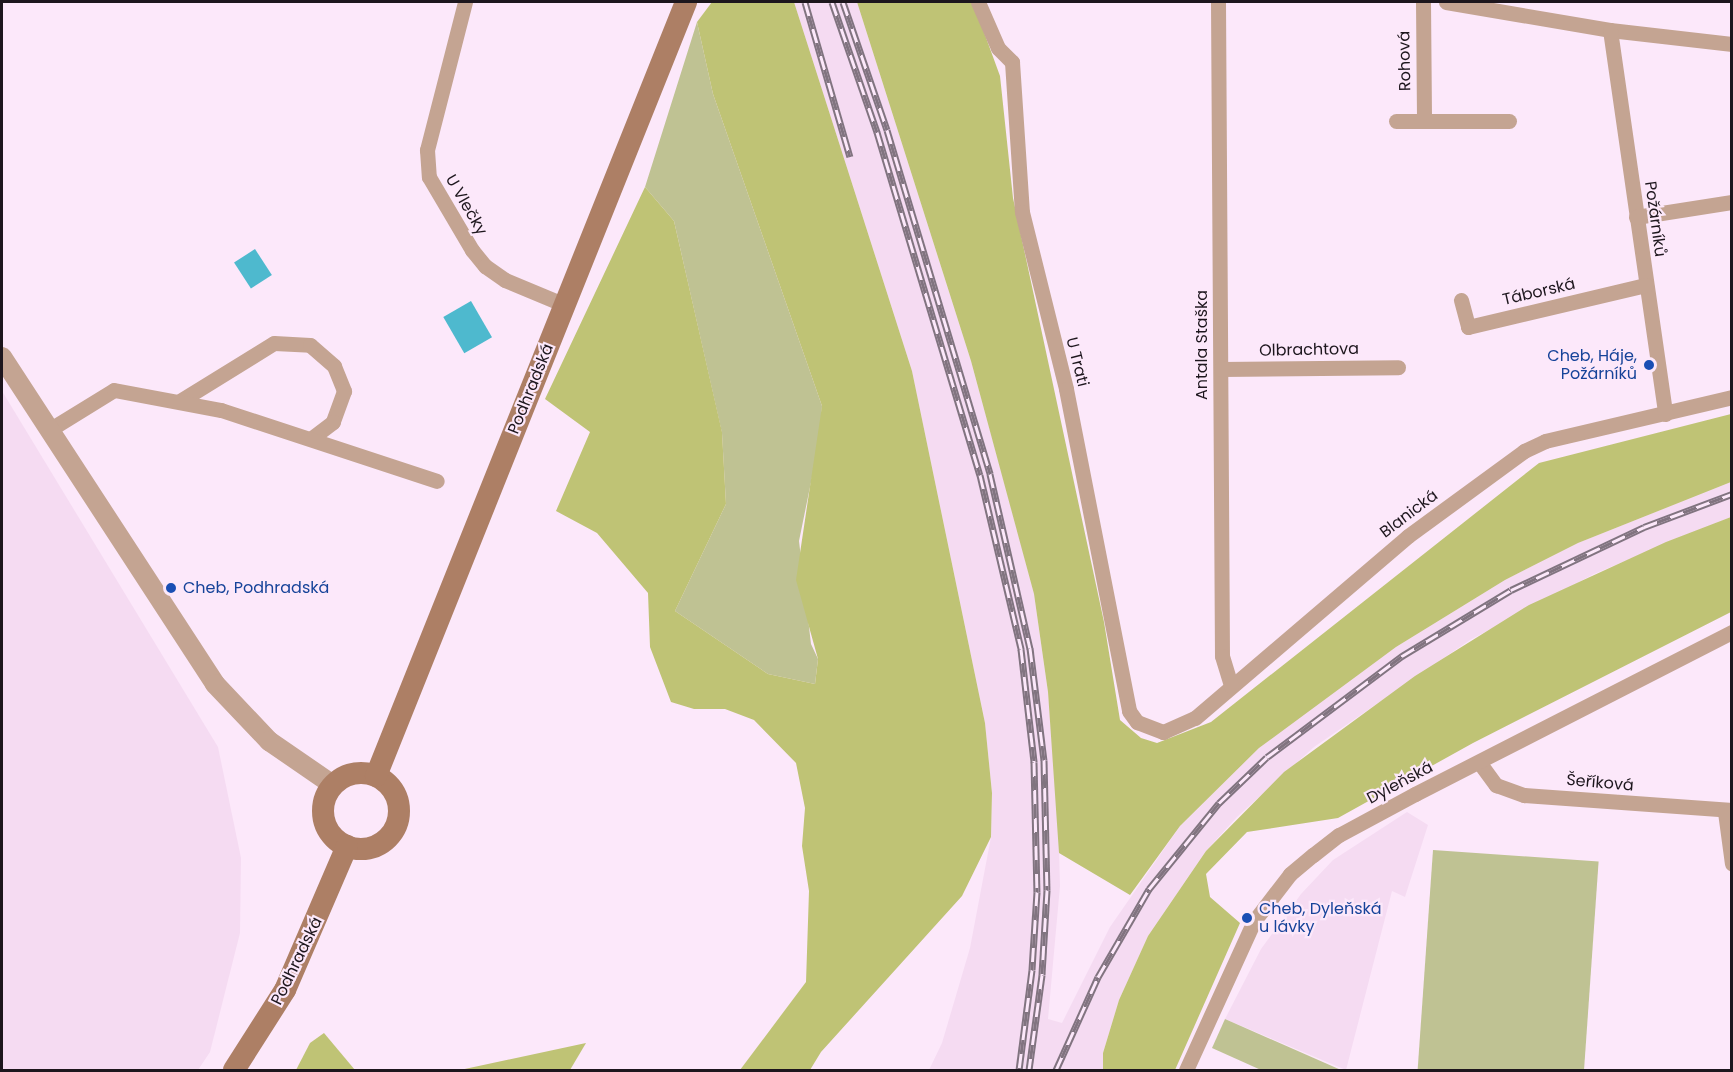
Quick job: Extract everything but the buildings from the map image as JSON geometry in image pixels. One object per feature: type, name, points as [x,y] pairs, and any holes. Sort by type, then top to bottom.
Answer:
[{"type":"main road","name":"Podhradská","points":[[376,776],[687,2]]},
{"type":"main road","points":[[353,774],[376,776],[389,784],[397,797],[399,812],[396,828],[379,845],[363,849],[347,846],[329,831],[324,815],[325,799],[333,785],[353,774]]},
{"type":"main road","name":"Podhradská","points":[[234,1071],[285,990],[347,846]]},
{"type":"street","name":"U Vlečky","points":[[465,2],[427,150],[429,177],[472,250],[485,266],[505,280],[565,305]]},
{"type":"street","name":"U Trati","points":[[978,2],[998,48],[1012,62],[1022,212],[1065,389],[1129,711],[1137,722],[1149,729]]},
{"type":"street","name":"Antala Staška","points":[[1218,2],[1222,656],[1231,686]]},
{"type":"street","name":"Rohová","points":[[1423,2],[1424,120]]},
{"type":"street","points":[[1446,2],[1610,30],[1731,44]]},
{"type":"street","name":"Požárníků","points":[[1610,30],[1665,414]]},
{"type":"street","points":[[1396,121],[1509,121]]},
{"type":"street","points":[[1636,217],[1731,202]]},
{"type":"street","name":"Táborská","points":[[1461,300],[1468,327],[1646,285]]},
{"type":"street","points":[[180,402],[274,343],[310,345],[334,366],[344,391],[333,422],[312,438]]},
{"type":"street","points":[[2,357],[215,684],[269,741],[333,785]]},
{"type":"street","name":"Olbrachtova","points":[[1221,369],[1398,367]]},
{"type":"street","points":[[49,430],[114,390],[221,410],[312,438],[437,481]]},
{"type":"street","name":"Blanická","points":[[1149,729],[1163,732],[1180,727],[1408,536],[1524,451],[1545,441],[1731,397]]},
{"type":"street","name":"Dyleňská","points":[[1186,1071],[1254,921],[1290,874],[1339,835],[1731,632]]},
{"type":"street","name":"Šeříková","points":[[1479,762],[1496,785],[1524,795],[1728,811]]},
{"type":"street","points":[[1728,811],[1731,864]]},
{"type":"shaded area","points":[[794,2],[857,2],[971,361],[1034,594],[1048,692],[1058,815],[1060,886],[1048,1019],[1062,1023],[1110,927],[1180,826],[1259,748],[1292,722],[1396,647],[1505,580],[1578,543],[1731,482],[1731,517],[1594,574],[1470,640],[1314,747],[1237,817],[1206,851],[1148,936],[1119,1000],[1103,1053],[1103,1070],[929,1070],[942,1043],[970,948],[991,837],[992,793],[985,723],[912,371]]},
{"type":"shaded area","points":[[2,391],[218,747],[241,858],[240,933],[210,1052],[198,1070],[2,1070]]},
{"type":"shaded area","points":[[1407,812],[1428,825],[1405,897],[1392,891],[1346,1070],[1225,1019],[1261,949],[1301,894],[1333,860]]},
{"type":"green space","points":[[712,2],[794,2],[912,371],[985,723],[992,793],[991,837],[962,896],[821,1052],[810,1070],[740,1070],[806,982],[809,891],[802,846],[805,808],[796,763],[754,720],[725,709],[694,709],[671,702],[650,647],[648,593],[597,533],[556,511],[590,432],[545,399],[645,187],[674,221],[722,432],[726,504],[675,611],[768,674],[815,684],[818,659],[796,580],[822,406],[713,94],[697,22]]},
{"type":"green space","points":[[857,2],[973,2],[1000,76],[1013,198],[1104,622],[1120,720],[1141,738],[1157,743],[1211,722],[1539,463],[1731,414],[1731,482],[1578,543],[1505,580],[1396,647],[1259,748],[1180,826],[1130,895],[1059,853],[1048,692],[1034,594],[971,361]]},
{"type":"green space","points":[[697,22],[713,94],[822,406],[820,438],[799,541],[811,644],[818,659],[815,684],[768,674],[675,611],[726,504],[722,433],[674,221],[645,187]]},
{"type":"green space","points":[[1731,517],[1731,612],[1473,743],[1338,818],[1247,832],[1206,874],[1210,897],[1240,923],[1175,1070],[1103,1070],[1103,1053],[1119,1000],[1148,936],[1206,851],[1284,772],[1415,676],[1529,605],[1666,542]]},
{"type":"green space","points":[[1433,850],[1599,862],[1584,1070],[1418,1070]]},
{"type":"green space","points":[[1225,1019],[1341,1070],[1261,1070],[1212,1048]]},
{"type":"green space","points":[[324,1033],[355,1070],[296,1070],[310,1043]]},
{"type":"green space","points":[[586,1043],[570,1070],[460,1070]]},
{"type":"water","points":[[255,249],[272,275],[251,289],[234,263]]},
{"type":"water","points":[[471,301],[492,337],[464,353],[443,317]]},
{"type":"railway","points":[[805,2],[850,157]]},
{"type":"railway","points":[[832,2],[877,132],[980,475],[1021,649],[1034,762],[1037,892],[1032,970],[1019,1070]]},
{"type":"railway","points":[[843,2],[887,130],[990,474],[1030,648],[1044,760],[1047,890],[1042,975],[1029,1070]]},
{"type":"railway","points":[[1056,1070],[1098,977],[1149,889],[1219,803],[1267,757],[1402,656],[1511,590],[1644,527],[1732,494]]},
{"type":"place","name":"Cheb, Háje, Požárníků","points":[[1649,365]]},
{"type":"place","name":"Cheb, Podhradská","points":[[171,588]]},
{"type":"place","name":"Cheb, Dyleňská u lávky","points":[[1247,918]]}]
